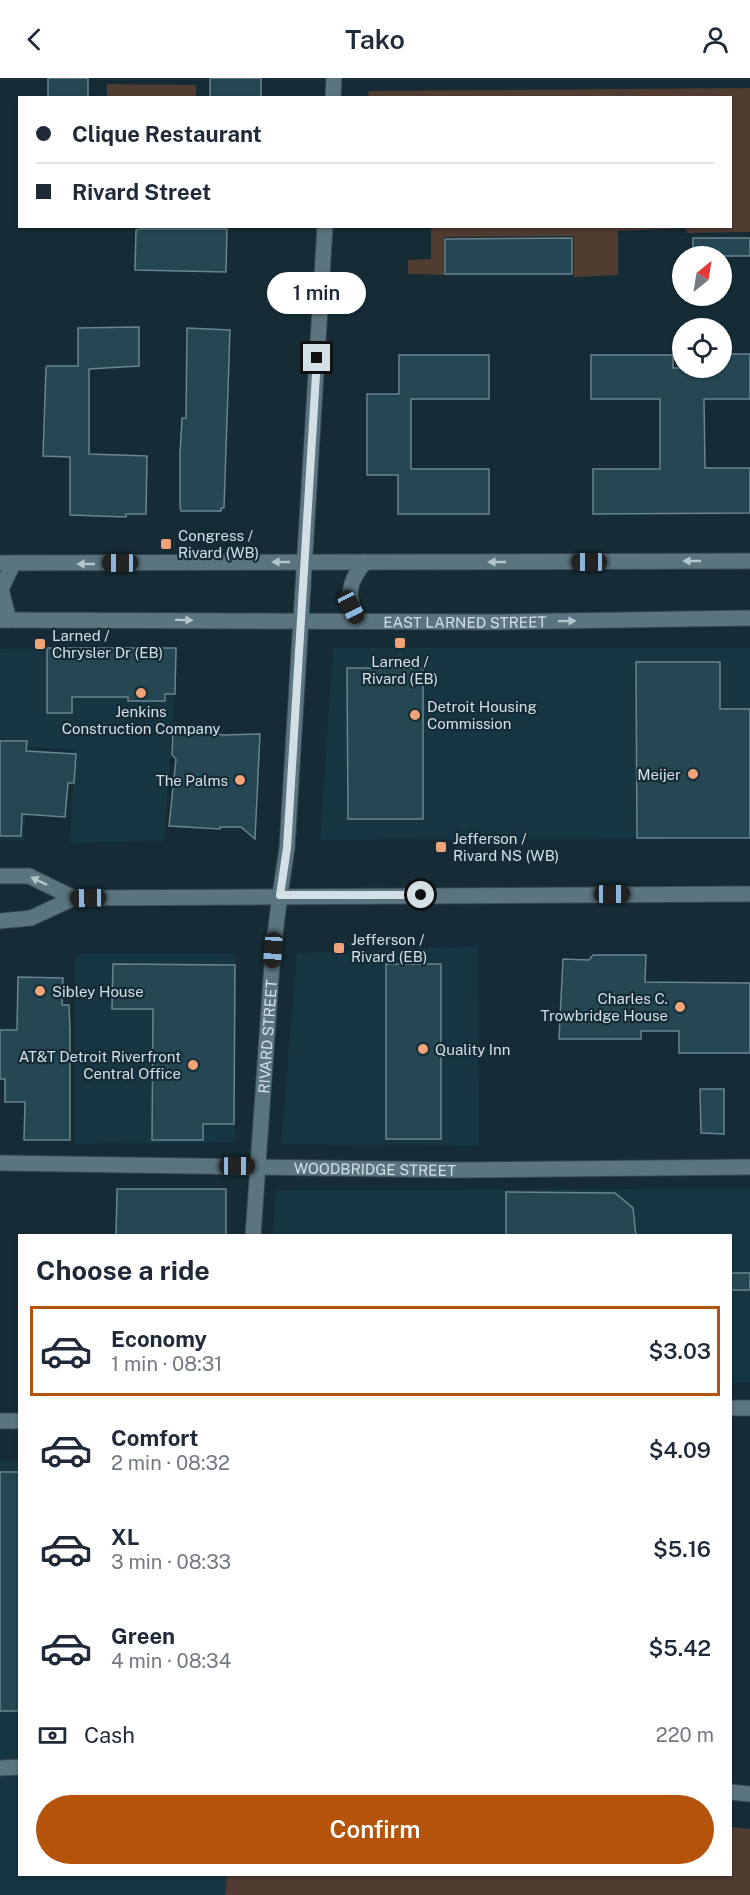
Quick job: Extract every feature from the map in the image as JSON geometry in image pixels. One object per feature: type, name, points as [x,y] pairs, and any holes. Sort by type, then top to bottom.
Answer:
[{"type":"street","points":[[333,96],[334,78]]},
{"type":"street","name":"RIVARD STREET","points":[[252,1234],[273,950],[287,848],[325,228]]},
{"type":"street","points":[[4,620],[2,590],[7,563],[750,561]]},
{"type":"street","points":[[359,621],[351,607],[348,590],[354,574],[364,562]]},
{"type":"street","name":"EAST LARNED STREET","points":[[4,620],[359,621],[750,618]]},
{"type":"street","points":[[0,876],[29,876],[74,898]]},
{"type":"street","points":[[0,921],[32,918],[74,898],[750,894]]},
{"type":"street","name":"WOODBRIDGE STREET","points":[[0,1163],[457,1170],[750,1167]]},
{"type":"street","points":[[732,1408],[750,1408]]},
{"type":"street","points":[[0,1421],[18,1421]]},
{"type":"street","points":[[0,1768],[18,1767]]},
{"type":"street","points":[[732,1792],[750,1794]]},
{"type":"shaded area","points":[[107,84],[196,85],[196,96],[107,96]]},
{"type":"shaded area","points":[[750,88],[750,232],[687,233],[686,228],[732,228],[732,96],[368,96],[369,91]]},
{"type":"shaded area","points":[[431,228],[686,228],[618,231],[618,275],[574,277],[574,236],[444,237],[444,275],[408,274],[408,260],[431,259]]},
{"type":"shaded area","points":[[178,648],[164,841],[70,843],[75,750],[29,747],[24,840],[0,840],[0,649]]},
{"type":"shaded area","points":[[333,648],[750,648],[750,838],[320,840]]},
{"type":"shaded area","points":[[478,946],[479,1146],[281,1144],[297,953]]},
{"type":"shaded area","points":[[75,954],[235,954],[235,1142],[75,1144]]},
{"type":"shaded area","points":[[750,1189],[750,1382],[732,1382],[732,1234],[273,1234],[276,1190]]},
{"type":"shaded area","points":[[0,1461],[18,1461],[18,1876],[227,1876],[225,1895],[0,1895]]},
{"type":"shaded area","points":[[732,1827],[750,1829],[750,1895],[225,1895],[227,1876],[732,1876]]},
{"type":"building","points":[[48,78],[88,78],[88,96],[48,96]]},
{"type":"building","points":[[210,78],[261,78],[261,96],[210,96]]},
{"type":"building","points":[[227,229],[226,272],[135,270],[136,230]]},
{"type":"building","points":[[572,238],[572,274],[445,274],[445,239]]},
{"type":"building","points":[[693,238],[750,238],[750,256],[732,256],[732,246],[693,246]]},
{"type":"building","points":[[139,327],[139,366],[89,369],[89,454],[147,456],[146,514],[126,514],[126,517],[70,515],[70,457],[43,456],[46,368],[47,366],[78,366],[78,328]]},
{"type":"building","points":[[187,328],[230,330],[224,508],[221,508],[221,511],[181,511],[180,507],[182,418],[186,418]]},
{"type":"building","points":[[732,354],[750,354],[750,399],[704,399],[705,468],[750,468],[750,513],[593,514],[593,469],[660,469],[660,399],[591,399],[591,355],[672,355],[672,378],[732,378]]},
{"type":"building","points":[[399,355],[489,355],[489,399],[411,399],[411,469],[489,469],[489,514],[398,514],[398,475],[367,475],[367,394],[399,394]]},
{"type":"building","points":[[47,648],[176,648],[175,694],[165,694],[165,701],[128,701],[128,697],[72,697],[72,713],[47,713]]},
{"type":"building","name":"Meijer","points":[[636,662],[720,662],[720,709],[750,709],[750,838],[637,838]]},
{"type":"building","points":[[347,668],[423,668],[423,819],[348,819]]},
{"type":"building","name":"The Palms","points":[[173,730],[225,735],[260,734],[255,839],[241,827],[220,827],[220,829],[169,826],[176,759],[172,755]]},
{"type":"building","points":[[0,741],[27,741],[26,751],[76,754],[74,783],[68,783],[65,817],[22,814],[21,836],[0,836]]},
{"type":"building","points":[[593,955],[646,955],[645,982],[750,983],[750,1053],[679,1053],[679,1031],[641,1031],[641,1039],[559,1039],[563,959],[589,960]]},
{"type":"building","name":"AT&T Detroit Riverfront Central Office","points":[[113,964],[235,965],[234,1124],[203,1124],[203,1140],[152,1140],[153,1009],[112,1009]]},
{"type":"building","points":[[386,964],[441,964],[441,1139],[386,1139]]},
{"type":"building","points":[[18,977],[63,978],[62,1005],[69,1005],[70,1140],[24,1140],[25,1102],[5,1102],[5,1079],[0,1079],[0,1030],[17,1030]]},
{"type":"building","points":[[700,1089],[724,1089],[724,1134],[701,1133]]},
{"type":"building","points":[[117,1189],[226,1189],[226,1234],[116,1234]]},
{"type":"building","points":[[506,1192],[615,1193],[633,1208],[636,1234],[506,1234]]},
{"type":"building","points":[[732,1273],[750,1273],[750,1290],[732,1290]]},
{"type":"building","points":[[0,1472],[18,1472],[18,1711],[0,1711]]},
{"type":"place","name":"Congress / Rivard (WB)","points":[[166,544]]},
{"type":"place","name":"Larned / Rivard (EB)","points":[[400,643]]},
{"type":"place","name":"Larned / Chrysler Dr (EB)","points":[[40,644]]},
{"type":"place","name":"Jenkins Construction Company","points":[[141,693]]},
{"type":"place","name":"Detroit Housing Commission","points":[[415,715]]},
{"type":"place","name":"Meijer","points":[[693,774]]},
{"type":"place","name":"The Palms","points":[[240,780]]},
{"type":"place","name":"Jefferson / Rivard NS (WB)","points":[[441,847]]},
{"type":"place","name":"Jefferson / Rivard (EB)","points":[[339,948]]},
{"type":"place","name":"Sibley House","points":[[40,991]]},
{"type":"place","name":"Charles C. Trowbridge House","points":[[680,1007]]},
{"type":"place","name":"Quality Inn","points":[[423,1049]]},
{"type":"place","name":"AT&T Detroit Riverfront Central Office","points":[[193,1065]]},
{"type":"route","points":[[317,358],[287,848],[280,895],[421,895]]}]
